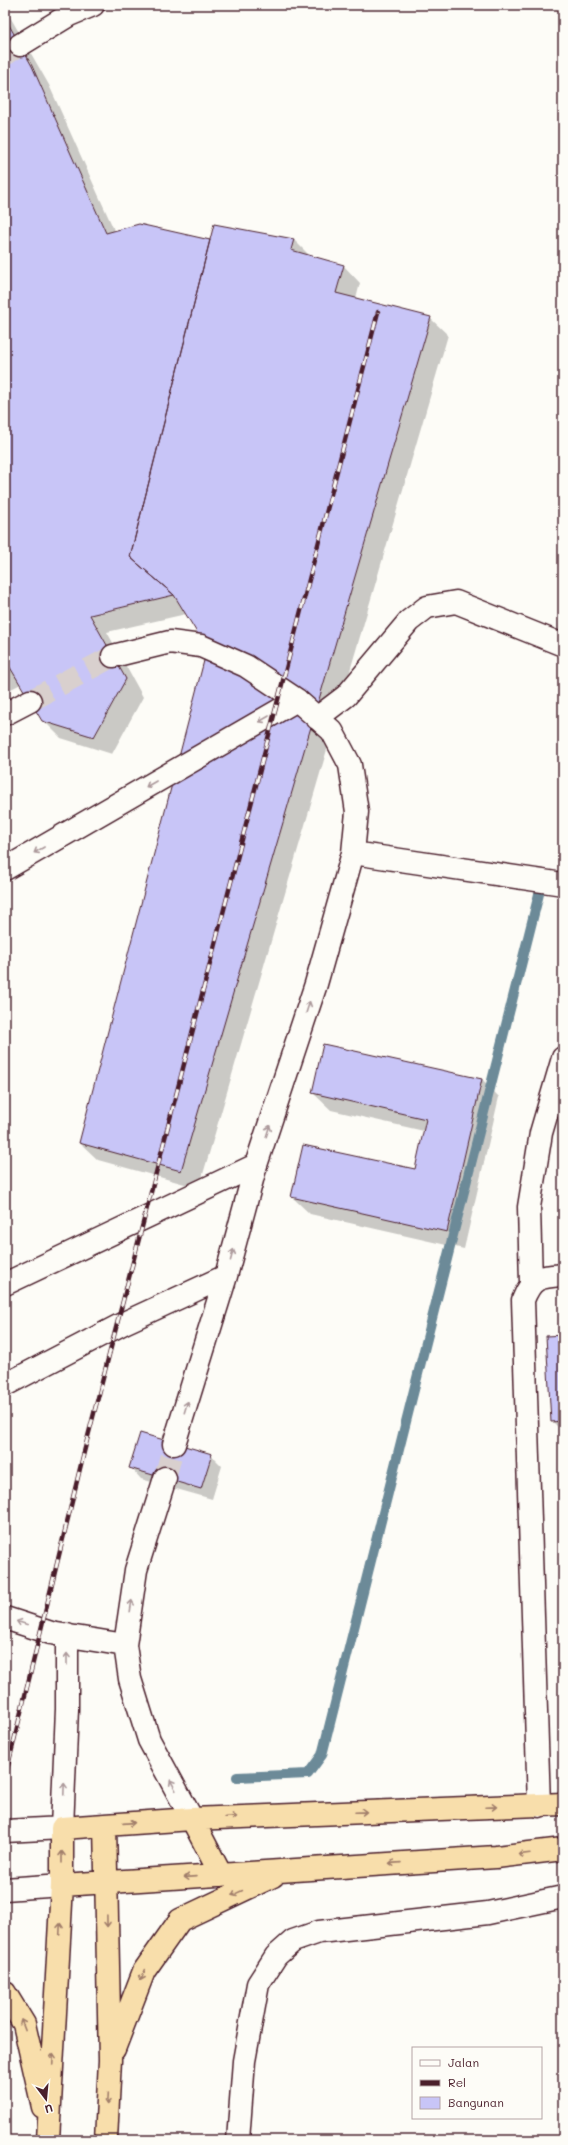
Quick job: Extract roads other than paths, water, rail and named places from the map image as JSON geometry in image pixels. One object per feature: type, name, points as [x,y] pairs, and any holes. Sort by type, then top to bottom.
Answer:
[{"type":"highway","points":[[48,2136],[62,1885],[62,1828],[192,1819],[563,1804]]},
{"type":"highway","points":[[192,1819],[222,1875]]},
{"type":"highway","points":[[105,1825],[110,2060],[106,2140]]},
{"type":"highway","points":[[62,1885],[496,1857],[563,1850]]},
{"type":"highway","points":[[110,2060],[144,1970],[180,1920],[285,1870]]},
{"type":"highway","points":[[5,1993],[24,2024],[48,2136]]},
{"type":"street","points":[[20,45],[69,15],[93,5]]},
{"type":"street","points":[[317,718],[346,696],[409,621],[427,607],[456,602],[563,645]]},
{"type":"street","points":[[113,656],[170,642],[201,646],[246,666],[297,700],[332,731],[350,765],[358,812],[353,853],[316,984],[256,1165],[226,1276],[174,1444]]},
{"type":"street","points":[[5,869],[297,700]]},
{"type":"street","points":[[5,714],[30,701]]},
{"type":"street","points":[[353,853],[563,884]]},
{"type":"street","points":[[540,1806],[523,1300],[531,1283],[529,1207],[542,1132],[563,1058]]},
{"type":"street","points":[[5,1284],[256,1165]]},
{"type":"street","points":[[531,1283],[539,1279],[563,1275]]},
{"type":"street","points":[[5,1385],[124,1323],[226,1276]]},
{"type":"street","points":[[164,1478],[136,1570],[125,1645],[130,1679],[149,1740],[192,1819]]},
{"type":"street","points":[[5,1618],[51,1633],[125,1645]]},
{"type":"street","points":[[5,1831],[62,1828],[67,1709],[67,1635]]},
{"type":"street","points":[[5,1889],[62,1885]]},
{"type":"street","points":[[238,2140],[244,2060],[258,1984],[276,1956],[293,1941],[319,1932],[488,1913],[563,1897]]},
{"type":"waterway","points":[[237,1777],[308,1774],[322,1755],[539,894]]},
{"type":"tunnel","points":[[5,55],[20,45]]},
{"type":"tunnel","points":[[30,701],[113,656]]},
{"type":"tunnel","points":[[165,1478],[174,1444]]},
{"type":"railway","points":[[5,1778],[84,1452],[378,312]]}]
